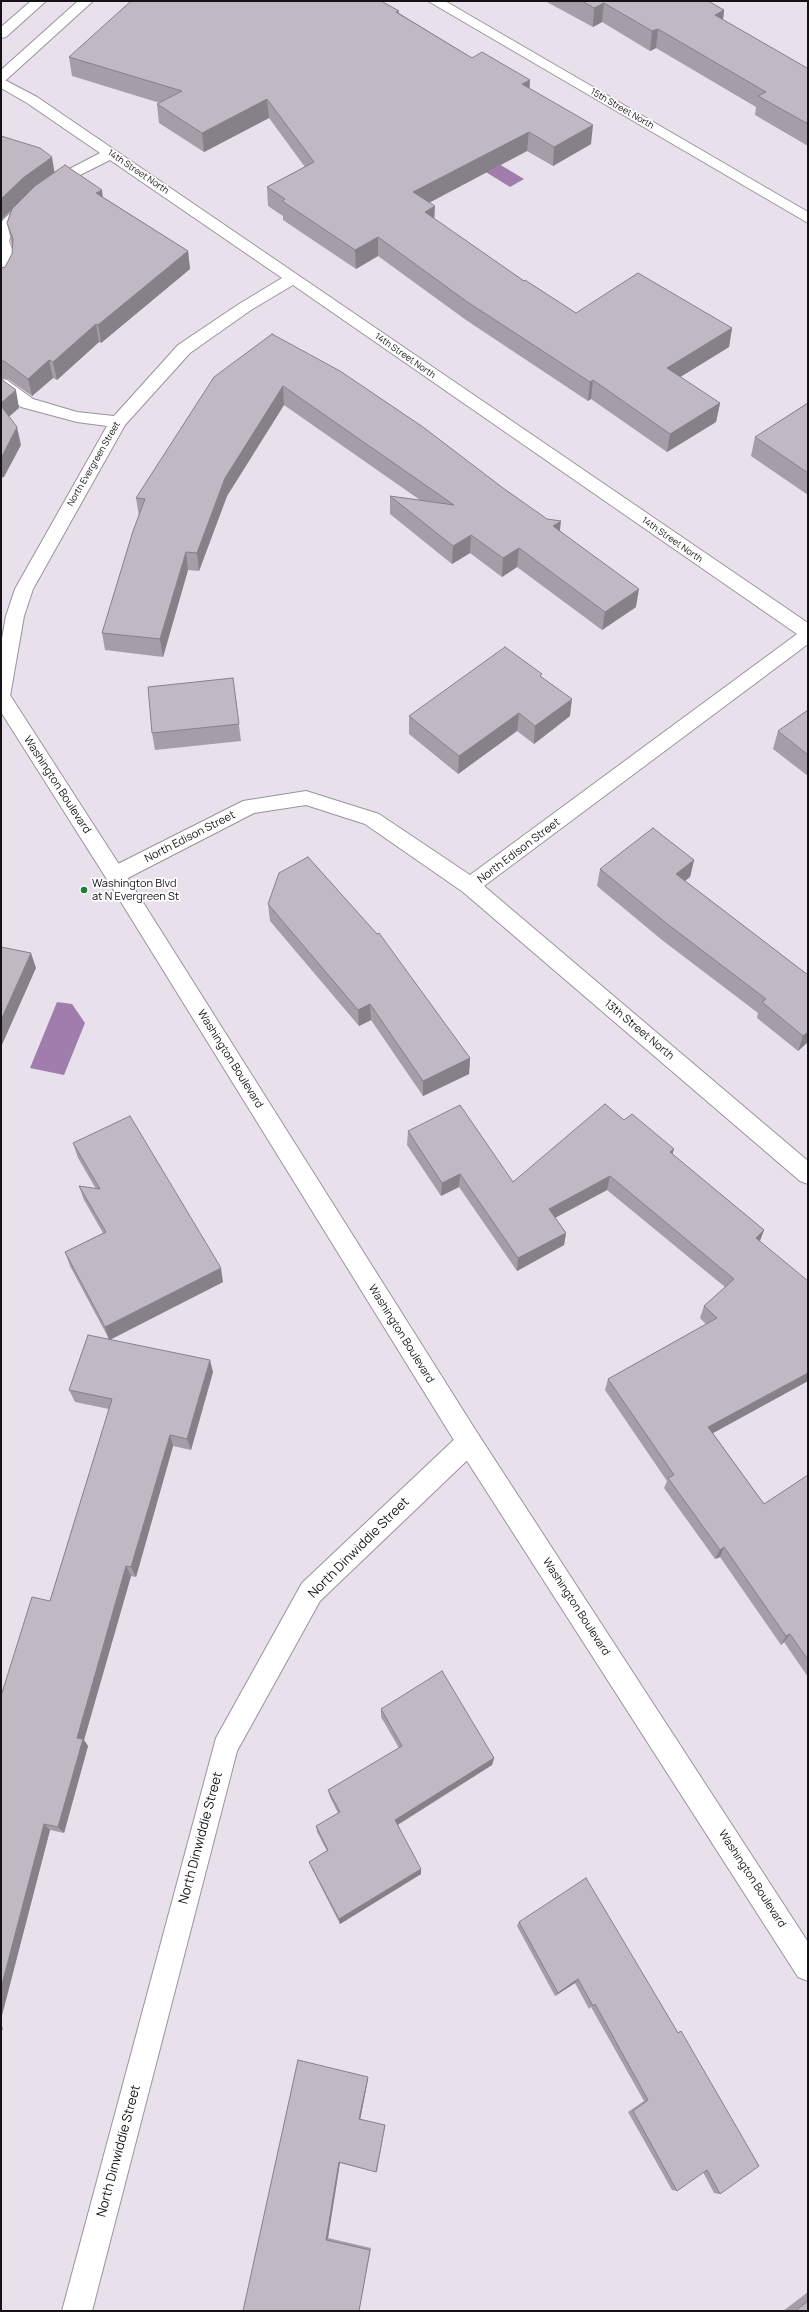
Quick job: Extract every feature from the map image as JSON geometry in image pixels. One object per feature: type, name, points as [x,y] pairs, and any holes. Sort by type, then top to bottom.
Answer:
[{"type":"street","points":[[1,34],[39,1]]},
{"type":"street","points":[[1,77],[86,1]]},
{"type":"street","name":"15th Street North","points":[[435,1],[808,218]]},
{"type":"street","name":"14th Street North","points":[[1,82],[293,278],[808,634]]},
{"type":"street","points":[[1,281],[6,272],[7,257],[1,241],[7,224],[32,200],[62,179],[110,154]]},
{"type":"street","name":"North Evergreen Street","points":[[1,697],[15,616],[24,589],[118,422],[184,349],[245,307],[293,278]]},
{"type":"street","points":[[1,384],[27,403],[77,416],[118,422]]},
{"type":"street","name":"North Edison Street","points":[[115,875],[250,806],[306,798],[372,819],[470,886],[808,634]]},
{"type":"street","name":"Washington Boulevard","points":[[1,697],[115,875],[469,1442],[808,1967]]},
{"type":"street","name":"13th Street North","points":[[470,886],[808,1174]]},
{"type":"street","name":"North Dinwiddie Street","points":[[78,2311],[225,1747],[311,1592],[469,1442]]},
{"type":"shaded area","points":[[479,152],[524,179],[510,187],[465,159]]},
{"type":"shaded area","points":[[57,1002],[72,1004],[85,1023],[64,1075],[30,1068]]},
{"type":"building","points":[[131,1],[381,1],[399,11],[396,12],[472,58],[482,52],[530,80],[522,84],[593,125],[554,147],[529,132],[413,192],[435,206],[425,212],[524,281],[525,280],[576,313],[638,273],[732,328],[667,368],[720,403],[670,434],[593,380],[590,382],[466,301],[378,237],[355,250],[282,201],[285,199],[267,187],[314,162],[267,99],[202,133],[157,104],[182,91],[69,57]]},
{"type":"building","points":[[582,1],[708,1],[724,10],[715,15],[808,68],[808,124],[758,96],[766,92],[658,29],[652,31],[604,3],[594,8]]},
{"type":"building","points":[[1,136],[40,148],[52,157],[23,178],[1,199]]},
{"type":"building","points":[[65,165],[102,190],[96,193],[188,251],[98,325],[96,324],[53,362],[49,360],[28,379],[4,361],[1,361],[1,268],[5,267],[12,254],[13,239],[7,223],[12,209],[35,186]]},
{"type":"building","points":[[272,334],[340,371],[423,427],[503,488],[547,519],[561,521],[553,526],[639,589],[605,612],[519,548],[503,558],[471,535],[453,546],[390,496],[454,505],[283,386],[225,478],[197,553],[186,552],[160,639],[102,633],[133,531],[145,499],[136,498],[214,377]]},
{"type":"building","points":[[1,379],[16,390],[1,403]]},
{"type":"building","points":[[808,403],[808,473],[755,437]]},
{"type":"building","points":[[1,406],[17,427],[1,458]]},
{"type":"building","points":[[505,647],[542,674],[540,676],[572,699],[535,726],[519,713],[459,756],[409,716]]},
{"type":"building","points":[[233,678],[239,724],[152,733],[148,687]]},
{"type":"building","points":[[808,710],[808,755],[778,731]]},
{"type":"building","points":[[653,828],[694,860],[676,874],[808,975],[808,1032],[803,1036],[762,1002],[766,999],[666,923],[600,869]]},
{"type":"building","points":[[308,857],[377,934],[379,933],[470,1058],[423,1081],[370,1004],[358,1010],[268,904],[279,873]]},
{"type":"building","points":[[1,947],[31,953],[1,1020]]},
{"type":"building","points":[[605,1104],[624,1120],[632,1114],[674,1149],[670,1152],[764,1230],[756,1238],[808,1281],[808,1373],[708,1427],[764,1504],[808,1475],[808,1660],[790,1634],[786,1636],[724,1547],[720,1550],[668,1478],[674,1475],[608,1379],[717,1318],[704,1306],[734,1279],[610,1176],[549,1209],[566,1233],[518,1258],[460,1174],[442,1183],[408,1131],[460,1105],[513,1182]]},
{"type":"building","points":[[130,1116],[221,1268],[105,1327],[65,1252],[106,1232],[79,1186],[100,1189],[73,1143]]},
{"type":"building","points":[[88,1335],[210,1360],[187,1439],[170,1435],[131,1567],[126,1566],[77,1738],[83,1739],[58,1827],[44,1824],[1,1988],[1,1696],[32,1597],[50,1601],[112,1399],[69,1390]]},
{"type":"building","points":[[442,1671],[494,1758],[395,1820],[421,1869],[339,1919],[309,1862],[328,1850],[316,1826],[340,1812],[328,1790],[402,1746],[381,1709]]},
{"type":"building","points":[[586,1878],[678,2033],[681,2031],[759,2166],[720,2194],[707,2170],[677,2191],[633,2111],[648,2100],[595,2004],[593,2006],[578,1979],[558,1993],[519,1922]]},
{"type":"building","points":[[298,2060],[368,2077],[359,2119],[385,2125],[376,2172],[339,2162],[326,2240],[370,2250],[359,2311],[243,2311]]},
{"type":"building","points":[[808,2301],[808,2311],[795,2311]]},
{"type":"place","name":"Washington Blvd at N Evergreen St","points":[[84,890]]}]
